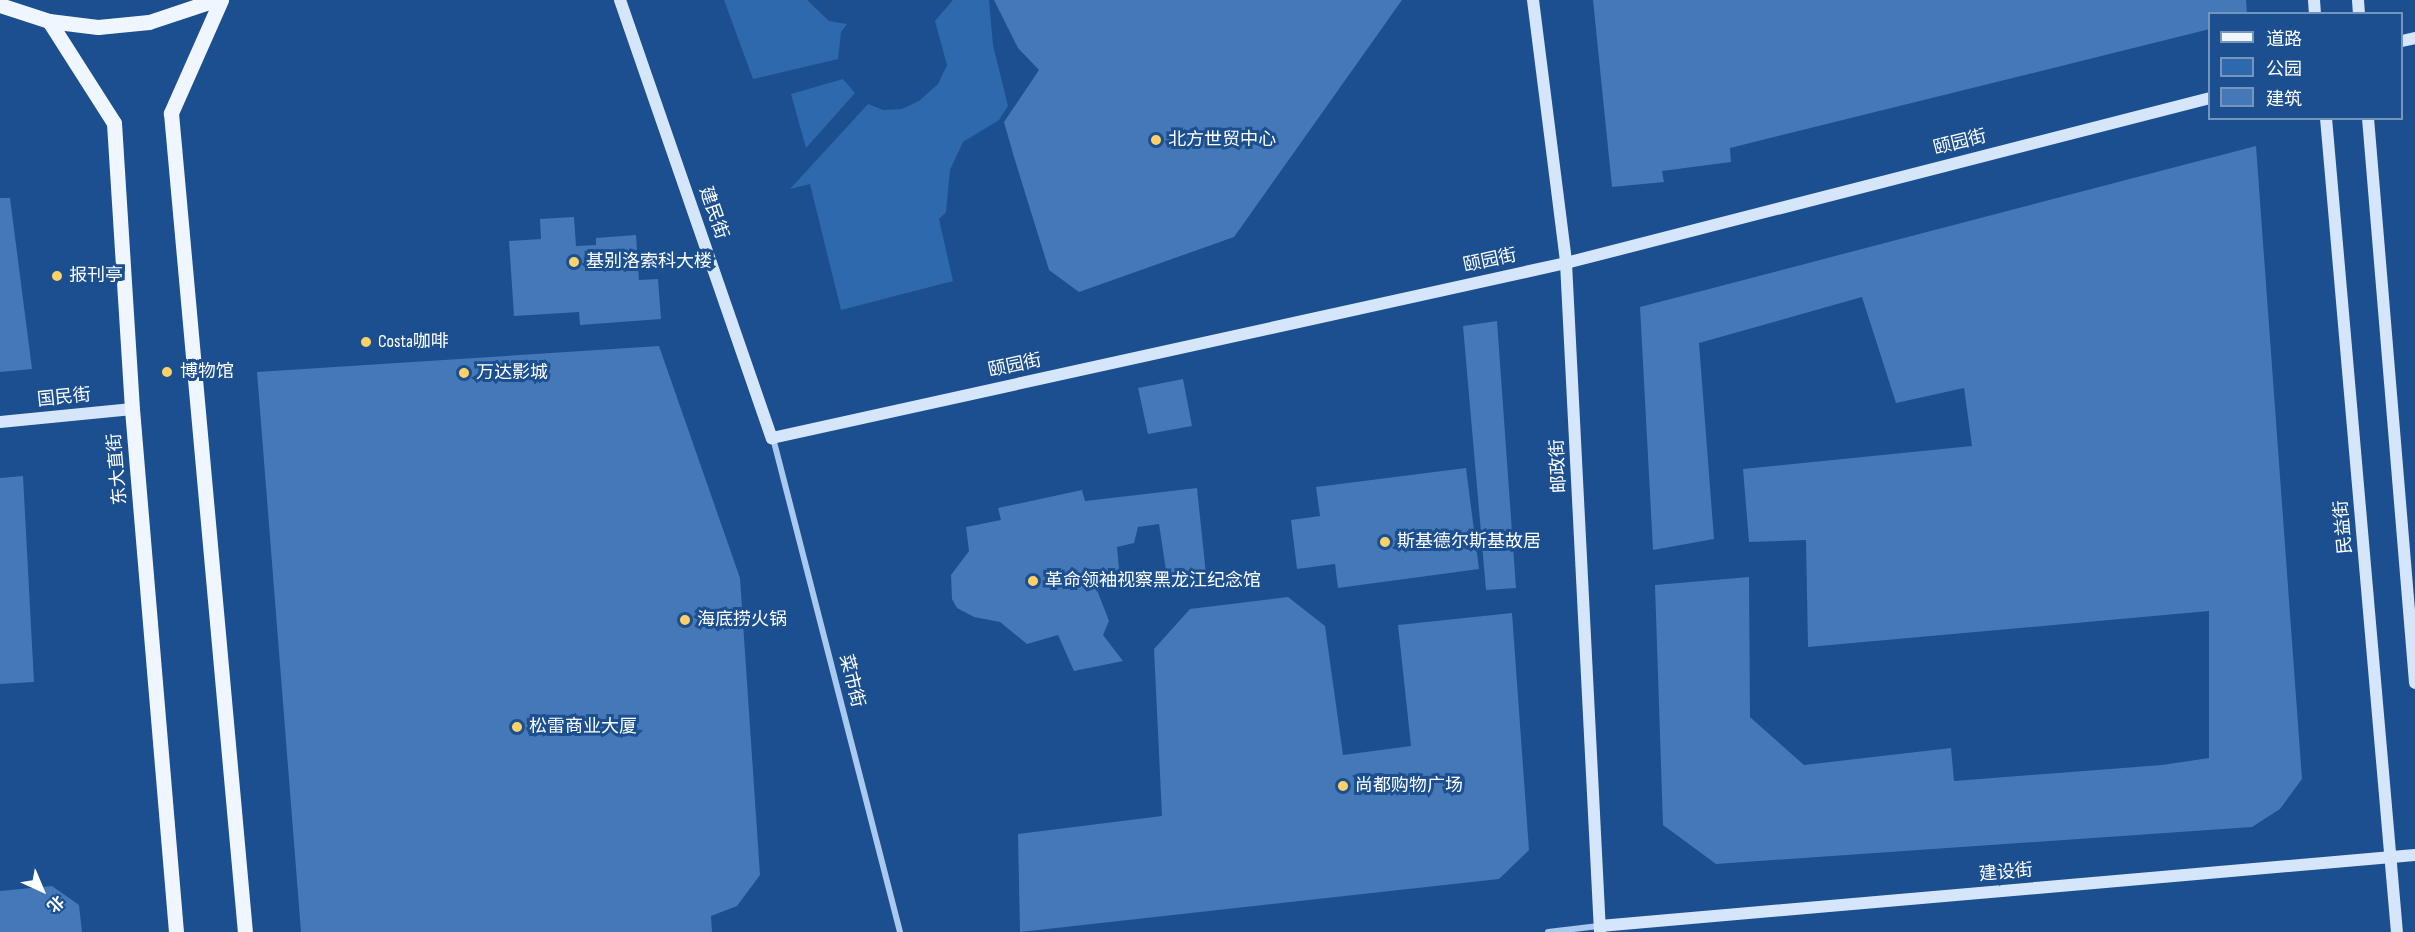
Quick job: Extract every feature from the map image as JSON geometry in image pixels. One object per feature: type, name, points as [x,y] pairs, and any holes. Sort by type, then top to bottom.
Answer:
[{"type":"main road","points":[[0,5],[49,21],[98,27],[149,22],[215,0]]},
{"type":"main road","points":[[221,0],[171,113],[245,932]]},
{"type":"main road","name":"东大直街","points":[[49,21],[114,123],[132,409],[176,932]]},
{"type":"street","name":"建民街","points":[[620,0],[772,438]]},
{"type":"street","name":"邮政街","points":[[1533,0],[1566,263],[1600,929]]},
{"type":"street","name":"颐园街","points":[[772,438],[1566,263],[2208,99]]},
{"type":"street","name":"民益街","points":[[2326,120],[2397,932]]},
{"type":"street","points":[[2368,120],[2415,683]]},
{"type":"street","name":"国民街","points":[[0,422],[132,409]]},
{"type":"street","name":"菜市街","points":[[772,438],[900,932]]},
{"type":"street","name":"建设街","points":[[1600,929],[2415,855]]},
{"type":"street","points":[[1548,932],[1600,929]]},
{"type":"green space","points":[[724,0],[807,0],[829,21],[847,24],[841,32],[838,59],[753,79]]},
{"type":"green space","points":[[953,0],[989,0],[993,45],[1008,106],[999,120],[963,142],[950,170],[946,212],[939,219],[953,281],[841,310],[810,184],[790,189],[868,104],[883,110],[902,109],[919,101],[938,84],[947,65],[935,21]]},
{"type":"green space","points":[[843,79],[855,93],[806,148],[791,94]]},
{"type":"building","name":"北方世贸中心","points":[[994,0],[1402,0],[1234,237],[1079,292],[1049,270],[1014,157],[1004,122],[1039,70],[1018,48]]},
{"type":"building","points":[[1593,0],[2246,0],[2247,12],[2208,12],[2208,29],[1730,148],[1731,162],[1662,171],[1664,182],[1612,187]]},
{"type":"building","points":[[2256,146],[2302,779],[2280,809],[2252,827],[1716,864],[1663,825],[1655,585],[1749,577],[1750,717],[1804,765],[1951,748],[1954,781],[2162,765],[2209,758],[2209,611],[1808,647],[1806,540],[1749,542],[1743,469],[1972,446],[1964,388],[1896,403],[1862,297],[1699,343],[1714,539],[1653,550],[1640,307]]},
{"type":"building","points":[[0,198],[10,198],[32,369],[0,372]]},
{"type":"building","name":"基别洛索科大楼","points":[[574,217],[576,246],[596,245],[596,238],[636,235],[639,280],[658,279],[661,319],[580,325],[579,312],[514,316],[509,241],[541,239],[540,219]]},
{"type":"building","points":[[1497,321],[1516,588],[1486,590],[1463,326]]},
{"type":"building","name":"松雷商业大厦","points":[[659,346],[740,578],[760,875],[737,906],[711,916],[712,932],[301,932],[257,372]]},
{"type":"building","points":[[1183,379],[1192,426],[1148,434],[1138,388]]},
{"type":"building","name":"斯基德尔斯基故居","points":[[1466,468],[1479,569],[1338,588],[1335,564],[1297,569],[1291,520],[1320,516],[1316,487]]},
{"type":"building","points":[[23,476],[34,682],[0,684],[0,478]]},
{"type":"building","name":"革命领袖视察黑龙江纪念馆","points":[[1197,488],[1206,574],[1167,577],[1159,524],[1138,527],[1134,543],[1117,547],[1119,568],[1115,586],[1097,590],[1109,621],[1103,635],[1123,661],[1074,671],[1058,635],[1027,644],[1000,622],[974,617],[957,608],[952,599],[951,575],[969,551],[966,527],[1001,520],[998,508],[1082,490],[1085,501]]},
{"type":"building","name":"尚都购物广场","points":[[1288,597],[1325,626],[1343,755],[1411,746],[1398,625],[1512,613],[1529,850],[1499,879],[1020,932],[1018,834],[1162,816],[1154,649],[1190,609]]},
{"type":"building","points":[[52,886],[79,905],[82,932],[0,932],[0,891]]},
{"type":"place","name":"北方世贸中心","points":[[1156,140]]},
{"type":"place","name":"基别洛索科大楼","points":[[574,262]]},
{"type":"place","name":"报刊亭","points":[[57,276]]},
{"type":"place","name":"Costa咖啡","points":[[366,342]]},
{"type":"place","name":"博物馆","points":[[167,372]]},
{"type":"place","name":"万达影城","points":[[464,373]]},
{"type":"place","name":"斯基德尔斯基故居","points":[[1385,542]]},
{"type":"place","name":"革命领袖视察黑龙江纪念馆","points":[[1033,581]]},
{"type":"place","name":"海底捞火锅","points":[[685,620]]},
{"type":"place","name":"松雷商业大厦","points":[[517,727]]},
{"type":"place","name":"尚都购物广场","points":[[1343,786]]}]
